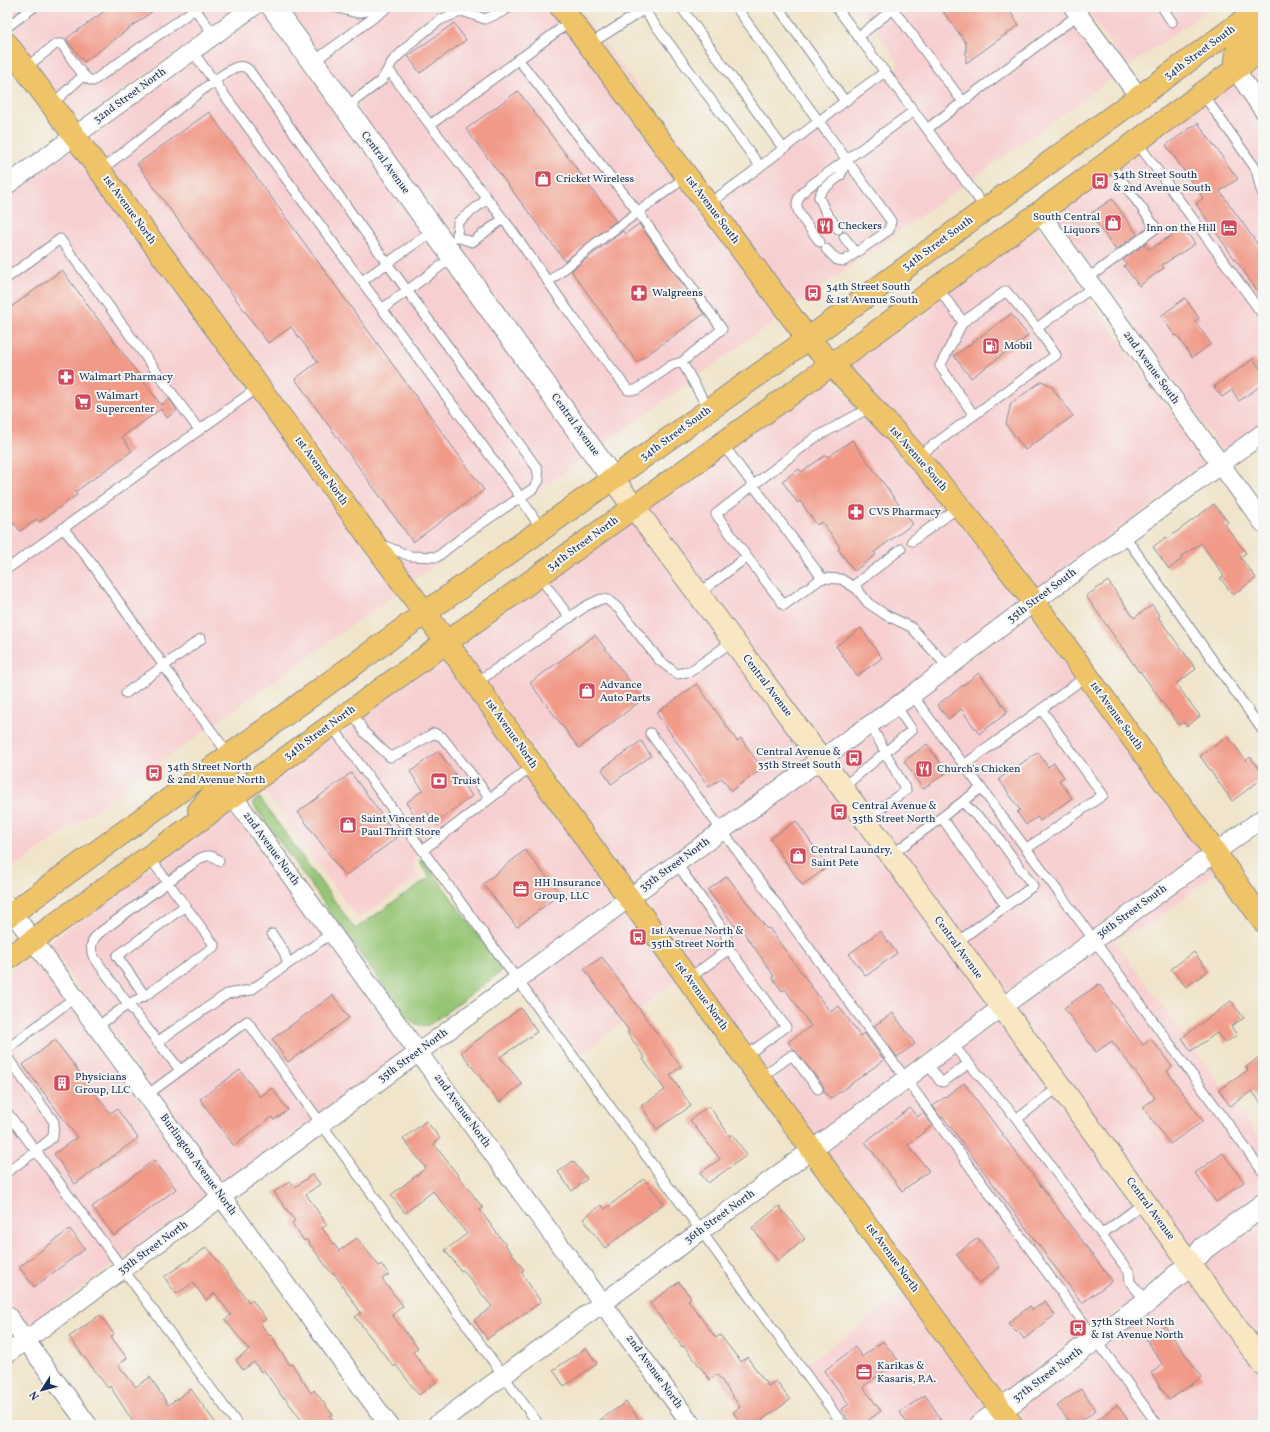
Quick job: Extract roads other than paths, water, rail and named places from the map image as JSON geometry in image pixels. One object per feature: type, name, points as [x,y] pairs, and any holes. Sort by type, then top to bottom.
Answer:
[{"type":"main road","name":"34th Street South","points":[[613,479],[808,339],[1262,7]]},
{"type":"main road","name":"1st Avenue South","points":[[566,14],[590,44],[808,339],[899,436],[959,507],[1034,602],[1215,852],[1263,921]]},
{"type":"main road","points":[[1235,69],[1237,51],[1243,37],[1263,22]]},
{"type":"main road","name":"1st Avenue North","points":[[7,44],[447,642],[629,898],[1007,1417]]},
{"type":"main road","points":[[633,507],[831,365],[1263,49]]},
{"type":"main road","points":[[1047,206],[1051,178],[1130,121],[1138,97]]},
{"type":"main road","points":[[931,291],[918,275],[976,233],[981,212]]},
{"type":"main road","points":[[9,911],[613,479]]},
{"type":"main road","name":"Central Avenue","points":[[613,479],[821,759],[1263,1364]]},
{"type":"main road","name":"34th Street North","points":[[7,959],[633,507]]},
{"type":"main road","points":[[173,839],[220,786],[225,775],[229,755]]},
{"type":"street","name":"32nd Street North","points":[[7,185],[253,7]]},
{"type":"street","name":"Central Avenue","points":[[273,7],[447,243],[613,479]]},
{"type":"street","points":[[1076,11],[1138,97]]},
{"type":"street","points":[[1235,69],[1263,110]]},
{"type":"street","name":"2nd Avenue South","points":[[1047,206],[1090,283],[1263,523]]},
{"type":"street","name":"35th Street South","points":[[821,759],[912,695],[1034,602],[1263,433]]},
{"type":"street","name":"35th Street North","points":[[7,1354],[222,1198],[517,979],[821,759]]},
{"type":"street","name":"2nd Avenue North","points":[[233,796],[418,1052],[692,1425]]},
{"type":"street","name":"36th Street South","points":[[1002,1007],[1263,818]]},
{"type":"street","name":"Burlington Avenue North","points":[[9,911],[75,997],[389,1425]]},
{"type":"street","name":"36th Street North","points":[[436,1425],[813,1150],[1002,1007]]},
{"type":"street","name":"37th Street North","points":[[981,1425],[1007,1417],[1095,1339],[1147,1302],[1190,1264],[1204,1248],[1263,1205]]},
{"type":"street","points":[[7,1315],[88,1425]]},
{"type":"lane","points":[[7,26],[34,7]]},
{"type":"lane","points":[[334,7],[357,13],[387,7]]},
{"type":"lane","points":[[313,62],[387,7]]},
{"type":"lane","points":[[346,108],[382,80],[392,62],[413,40],[440,20],[462,10],[485,19],[510,7]]},
{"type":"lane","points":[[680,7],[783,148]]},
{"type":"lane","points":[[736,7],[819,122],[847,160],[891,221],[889,230],[856,254],[844,261],[837,260],[823,246],[800,214],[797,205],[800,198],[804,191],[847,160],[914,111]]},
{"type":"lane","points":[[778,7],[844,100]]},
{"type":"lane","points":[[836,7],[927,129],[981,212]]},
{"type":"lane","points":[[1162,7],[1172,22]]},
{"type":"lane","points":[[25,68],[56,44],[62,44],[89,81],[93,81],[195,8],[214,35]]},
{"type":"lane","points":[[590,44],[646,8],[760,166]]},
{"type":"lane","points":[[858,37],[894,10],[963,102]]},
{"type":"lane","points":[[927,129],[1076,11]]},
{"type":"lane","points":[[430,125],[518,59],[566,14]]},
{"type":"lane","points":[[192,51],[215,80],[514,488],[542,530]]},
{"type":"lane","points":[[388,69],[503,219],[572,316],[628,390],[636,390],[672,365],[682,362],[722,330],[638,212],[518,59]]},
{"type":"lane","points":[[100,171],[215,80],[235,67],[245,66],[537,468],[539,480],[534,488],[469,532],[437,557],[410,556],[372,541]]},
{"type":"lane","points":[[708,204],[819,122],[844,100],[885,72]]},
{"type":"lane","points":[[51,105],[84,75]]},
{"type":"lane","points":[[1202,93],[1256,169],[1263,193]]},
{"type":"lane","points":[[1136,141],[1263,315]]},
{"type":"lane","points":[[847,160],[840,176],[822,190],[819,197],[825,211],[856,254]]},
{"type":"lane","points":[[1037,328],[1156,228],[1108,161]]},
{"type":"lane","points":[[548,282],[596,243],[687,176]]},
{"type":"lane","points":[[382,309],[407,290],[447,243],[458,222],[487,199]]},
{"type":"lane","points":[[362,281],[387,263],[447,243],[472,242],[503,219]]},
{"type":"lane","points":[[7,278],[60,239],[199,430]]},
{"type":"lane","points":[[931,291],[963,322]]},
{"type":"lane","points":[[917,457],[973,414],[1056,355],[1037,328],[1006,291],[963,322],[940,366],[973,414]]},
{"type":"lane","points":[[682,362],[709,410]]},
{"type":"lane","points":[[7,569],[259,386]]},
{"type":"lane","points":[[872,407],[813,439],[716,514],[784,605],[822,578],[841,579],[857,589],[868,603],[886,615],[911,628],[948,667]]},
{"type":"lane","points":[[722,443],[822,578]]},
{"type":"lane","points":[[912,541],[959,507]]},
{"type":"lane","points":[[63,528],[90,561],[229,755]]},
{"type":"lane","points":[[1124,535],[1263,731]]},
{"type":"lane","points":[[853,586],[901,550]]},
{"type":"lane","points":[[698,594],[747,557]]},
{"type":"lane","points":[[538,576],[570,618]]},
{"type":"lane","points":[[476,683],[586,606],[601,599],[608,600],[618,609],[659,660],[677,674],[691,671],[733,641]]},
{"type":"lane","points":[[126,693],[201,639]]},
{"type":"lane","points":[[964,766],[1087,676]]},
{"type":"lane","points":[[912,695],[1094,940],[1263,1172]]},
{"type":"lane","points":[[842,788],[912,730],[896,706]]},
{"type":"lane","points":[[1026,849],[1103,794],[1041,709]]},
{"type":"lane","points":[[352,711],[364,732],[390,757],[400,753],[434,732],[442,737],[490,798]]},
{"type":"lane","points":[[865,820],[906,790],[870,724]]},
{"type":"lane","points":[[331,725],[843,1425]]},
{"type":"lane","points":[[650,733],[906,1079],[1158,1425]]},
{"type":"lane","points":[[423,850],[534,765]]},
{"type":"lane","points":[[891,856],[981,788]]},
{"type":"lane","points":[[955,943],[1033,886],[992,829],[963,802]]},
{"type":"lane","points":[[942,818],[1006,906]]},
{"type":"lane","points":[[180,1070],[128,1004],[93,956],[90,949],[92,940],[98,934],[199,859],[215,856],[219,861]]},
{"type":"lane","points":[[97,1027],[128,1004],[145,996],[215,946],[149,857]]},
{"type":"lane","points":[[677,864],[725,932],[729,949],[786,1027],[745,1056]]},
{"type":"lane","points":[[145,996],[116,956],[185,906]]},
{"type":"lane","points":[[157,1042],[227,994],[251,990],[332,933]]},
{"type":"lane","points":[[272,934],[284,952],[288,964]]},
{"type":"lane","points":[[688,979],[729,949]]},
{"type":"lane","points":[[7,1049],[75,997]]},
{"type":"lane","points":[[147,1095],[247,1021],[539,1425]]},
{"type":"lane","points":[[952,1044],[1017,1119],[1129,1272],[1130,1282],[1147,1302]]},
{"type":"lane","points":[[760,1078],[792,1055],[818,1089]]},
{"type":"lane","points":[[7,1057],[54,1122],[53,1137],[7,1172]]},
{"type":"lane","points":[[927,1063],[940,1081],[943,1082],[968,1064]]},
{"type":"lane","points":[[1017,1119],[1060,1086]]},
{"type":"lane","points":[[7,1112],[238,1425]]},
{"type":"lane","points":[[1102,1234],[1145,1202]]},
{"type":"place","name":"Cricket Wireless","points":[[543,179]]},
{"type":"place","name":"34th Street South & 2nd Avenue South","points":[[1100,181]]},
{"type":"place","name":"South Central Liquors","points":[[1113,223]]},
{"type":"place","name":"Checkers","points":[[825,226]]},
{"type":"place","name":"Inn on the Hill","points":[[1229,228]]},
{"type":"place","name":"Walgreens","points":[[639,293]]},
{"type":"place","name":"34th Street South & 1st Avenue South","points":[[813,293]]},
{"type":"place","name":"Mobil","points":[[991,346]]},
{"type":"place","name":"Walmart Pharmacy","points":[[66,377]]},
{"type":"place","name":"Walmart Supercenter","points":[[83,402]]},
{"type":"place","name":"CVS Pharmacy","points":[[856,512]]},
{"type":"place","name":"Advance Auto Parts","points":[[587,691]]},
{"type":"place","name":"Central Avenue & 35th Street South","points":[[854,758]]},
{"type":"place","name":"Church's Chicken","points":[[924,769]]},
{"type":"place","name":"34th Street North & 2nd Avenue North","points":[[154,773]]},
{"type":"place","name":"Truist","points":[[439,781]]},
{"type":"place","name":"Central Avenue & 35th Street North","points":[[839,812]]},
{"type":"place","name":"Saint Vincent de Paul Thrift Store","points":[[348,825]]},
{"type":"place","name":"Central Laundry, Saint Pete","points":[[798,856]]},
{"type":"place","name":"HH Insurance Group, LLC","points":[[521,889]]},
{"type":"place","name":"1st Avenue North & 35th Street North","points":[[638,937]]},
{"type":"place","name":"Physicians Group, LLC","points":[[62,1083]]},
{"type":"place","name":"37th Street North & 1st Avenue North","points":[[1078,1328]]},
{"type":"place","name":"Karikas & Kasaris, P.A.","points":[[864,1372]]}]
